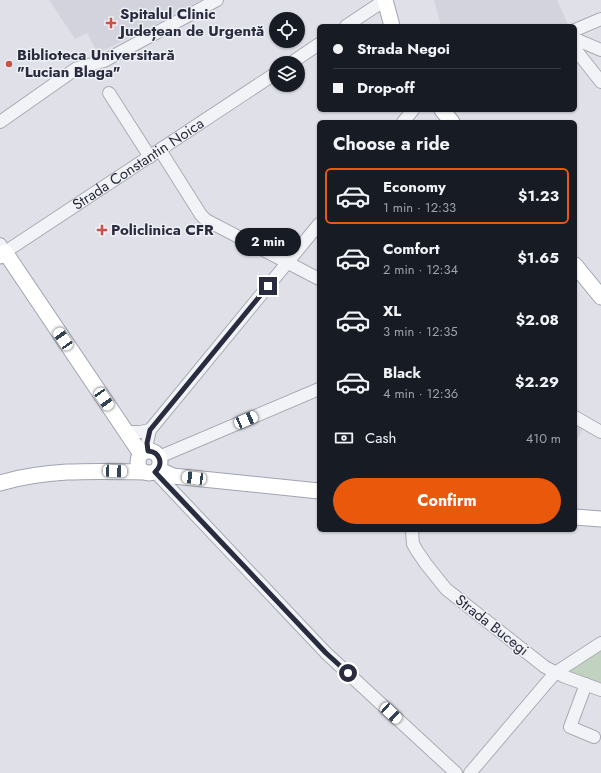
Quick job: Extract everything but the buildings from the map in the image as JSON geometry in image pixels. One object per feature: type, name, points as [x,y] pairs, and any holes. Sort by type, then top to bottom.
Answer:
[{"type":"main road","points":[[385,0],[391,24]]},
{"type":"main road","points":[[444,112],[450,120]]},
{"type":"main road","points":[[2,251],[126,432],[151,463],[172,476],[317,491]]},
{"type":"main road","points":[[577,267],[601,297]]},
{"type":"main road","points":[[0,483],[32,475],[62,471],[151,463]]},
{"type":"main road","points":[[577,517],[601,520]]},
{"type":"street","points":[[0,122],[68,73],[77,68],[104,62],[217,0]]},
{"type":"street","points":[[349,24],[385,0]]},
{"type":"street","points":[[577,29],[601,19]]},
{"type":"street","points":[[577,41],[601,50]]},
{"type":"street","points":[[301,56],[317,45]]},
{"type":"street","points":[[577,52],[601,82]]},
{"type":"street","name":"Strada Constantin Noica","points":[[2,251],[155,154],[269,78]]},
{"type":"street","points":[[109,93],[206,220],[317,278]]},
{"type":"street","points":[[317,226],[150,430],[147,443],[151,463],[326,653],[456,773]]},
{"type":"street","points":[[151,463],[317,390]]},
{"type":"street","points":[[577,418],[601,432]]},
{"type":"street","points":[[126,432],[150,430]]},
{"type":"street","name":"Strada Bucegi","points":[[412,532],[413,544],[417,551],[446,589],[545,667],[555,673],[601,690]]},
{"type":"street","points":[[470,773],[555,673],[601,643]]},
{"type":"street","points":[[586,684],[570,727],[594,737]]},
{"type":"shaded area","name":"Spitalul Clinic Județean de Urgentă","points":[[49,0],[201,0],[98,53],[87,33],[75,39]]},
{"type":"shaded area","points":[[434,0],[557,0],[568,24],[440,24]]},
{"type":"shaded area","points":[[577,425],[583,429],[577,440]]},
{"type":"green space","points":[[601,651],[601,683],[571,674],[571,669]]},
{"type":"place","name":"Spitalul Clinic Județean de Urgentă","points":[[111,23]]},
{"type":"place","name":"Biblioteca Universitară \"Lucian Blaga\"","points":[[9,64]]},
{"type":"place","name":"Policlinica CFR","points":[[102,230]]},
{"type":"route","points":[[268,286],[150,430],[147,443],[148,451],[154,452],[159,457],[160,466],[155,472],[179,499],[326,653],[348,673]]}]
